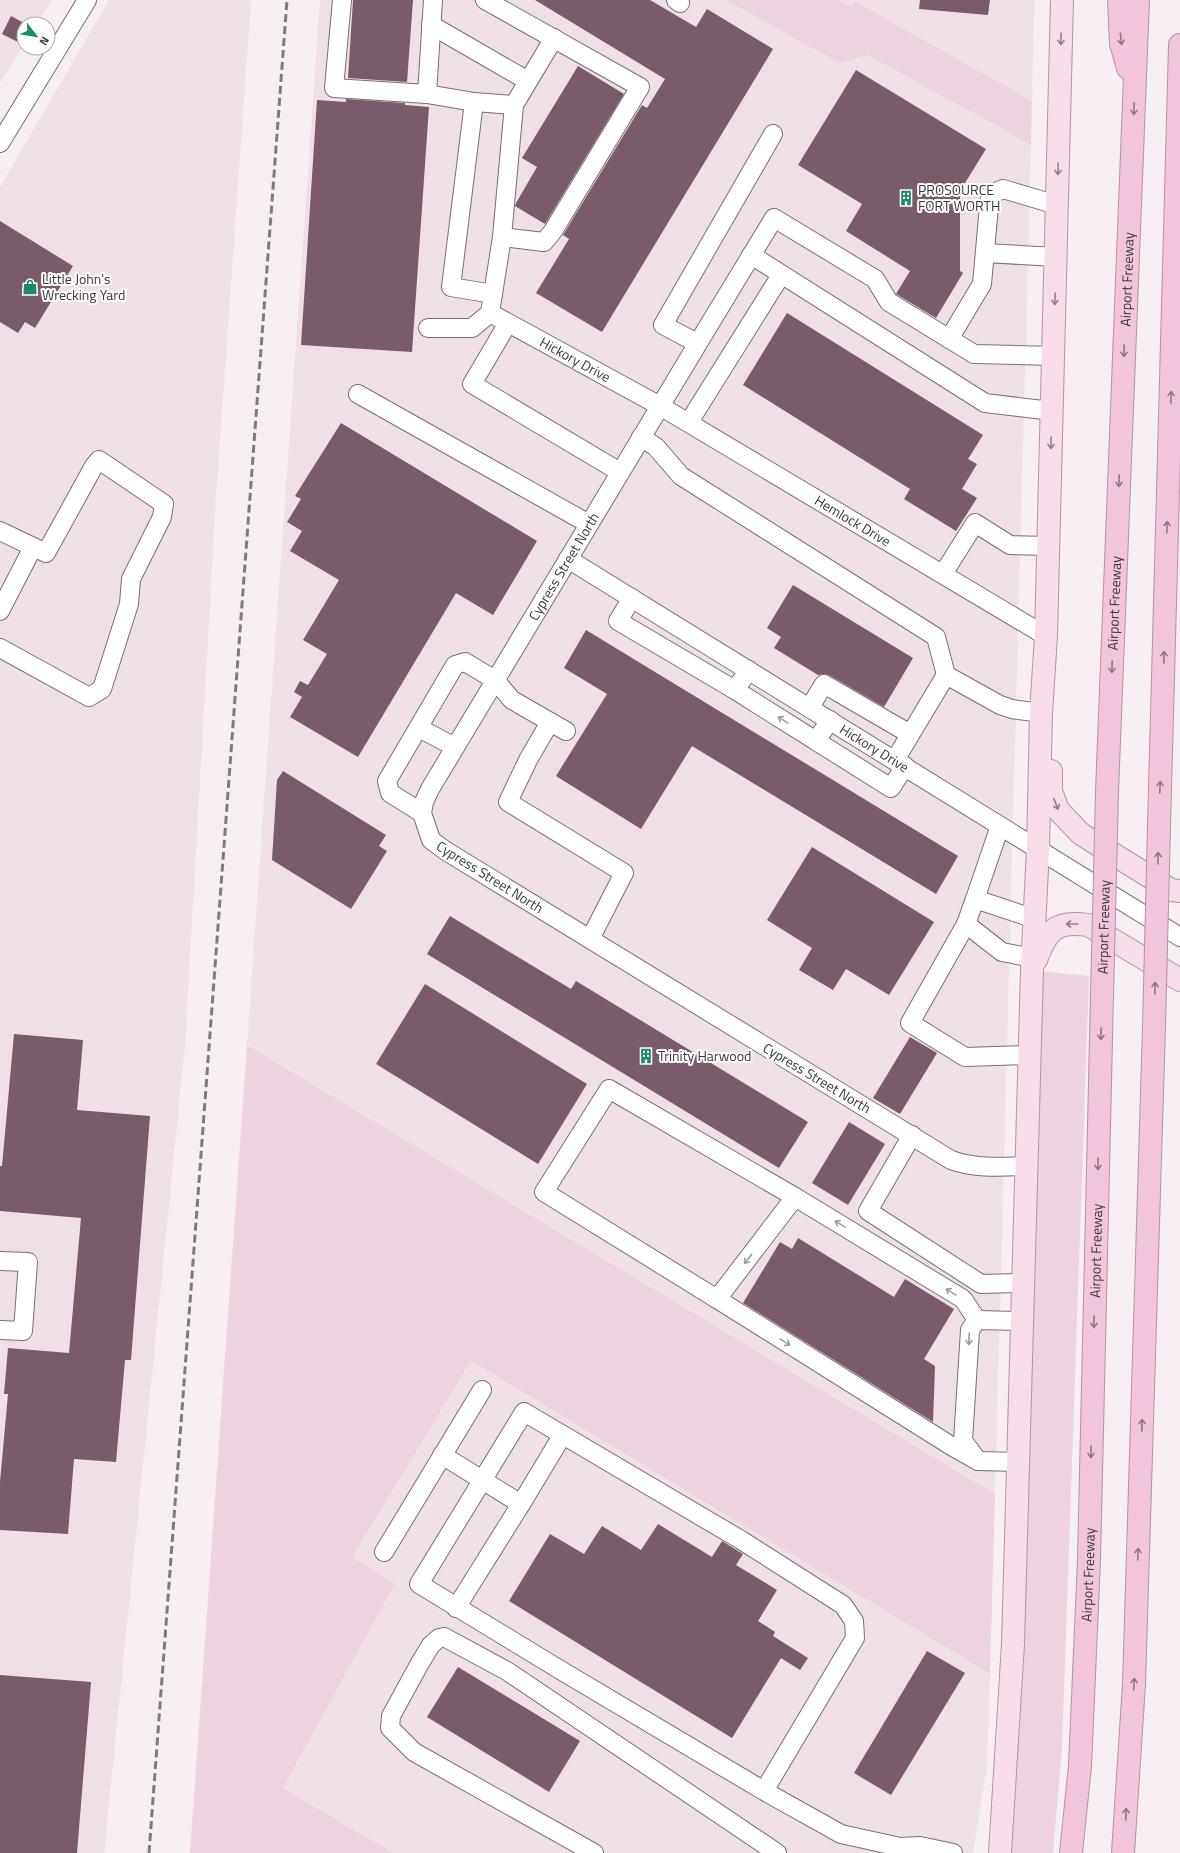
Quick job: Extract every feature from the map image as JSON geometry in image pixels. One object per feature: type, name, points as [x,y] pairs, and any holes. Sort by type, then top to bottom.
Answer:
[{"type":"highway","points":[[1119,0],[1121,44],[1127,65],[1135,82]]},
{"type":"highway","name":"Airport Freeway","points":[[1071,1853],[1080,1766],[1089,1560],[1107,792],[1138,0]]},
{"type":"highway","points":[[1123,1853],[1134,1684],[1154,1027],[1180,45]]},
{"type":"main road","points":[[1000,1853],[1012,1644],[1030,1055],[1038,848],[1041,713],[1046,636],[1062,0]]},
{"type":"main road","points":[[1041,713],[1052,729],[1051,791],[1058,810],[1081,834],[1171,890],[1180,891]]},
{"type":"main road","points":[[1033,964],[1043,940],[1063,924],[1075,923],[1088,925],[1180,980]]},
{"type":"street","points":[[0,143],[87,0]]},
{"type":"street","points":[[342,0],[334,88],[427,94],[474,102],[514,105]]},
{"type":"street","points":[[427,94],[433,0]]},
{"type":"street","points":[[485,0],[640,87],[553,231],[544,242],[502,237]]},
{"type":"street","points":[[431,25],[528,81]]},
{"type":"street","points":[[428,328],[472,328],[490,313],[502,237],[514,105],[554,38]]},
{"type":"street","points":[[474,102],[451,287],[493,294]]},
{"type":"street","points":[[697,343],[663,325],[773,134]]},
{"type":"street","points":[[1053,356],[974,354],[949,339],[982,284],[990,195],[1003,189],[1057,205]]},
{"type":"street","name":"Cypress Street North","points":[[949,339],[889,302],[875,279],[774,218],[750,255],[430,789],[424,802],[422,813],[431,840],[446,852],[951,1160],[965,1165],[986,1167],[1027,1166]]},
{"type":"street","points":[[985,253],[1056,257]]},
{"type":"street","points":[[750,255],[984,403],[1052,411]]},
{"type":"street","points":[[689,422],[781,275]]},
{"type":"street","name":"Hickory Drive","points":[[490,313],[660,406]]},
{"type":"street","points":[[508,323],[472,384],[620,472]]},
{"type":"street","points":[[358,394],[589,524]]},
{"type":"street","name":"Hemlock Drive","points":[[660,406],[1046,636]]},
{"type":"street","points":[[632,598],[618,621],[736,690],[891,788],[910,734],[946,675],[936,637],[681,476],[656,447],[642,437]]},
{"type":"street","points":[[0,531],[46,553],[94,466],[99,460],[164,504],[162,517],[131,579],[129,604],[102,689],[89,696],[0,648]]},
{"type":"street","points":[[943,574],[975,523],[1010,545],[1048,546]]},
{"type":"street","points":[[0,611],[33,547]]},
{"type":"street","name":"Hickory Drive","points":[[568,559],[810,707],[1180,937]]},
{"type":"street","points":[[422,813],[390,792],[387,781],[456,665],[465,662],[495,680],[512,700],[566,731]]},
{"type":"street","points":[[736,690],[749,670]]},
{"type":"street","points":[[946,675],[1000,705],[1012,709],[1041,713]]},
{"type":"street","points":[[810,707],[824,684],[910,734]]},
{"type":"street","points":[[816,741],[830,720]]},
{"type":"street","points":[[550,722],[528,760],[508,802],[624,873],[590,939]]},
{"type":"street","points":[[419,728],[455,747]]},
{"type":"street","points":[[1000,826],[966,924],[910,1023],[965,1057],[1030,1055]]},
{"type":"street","points":[[975,899],[1035,919]]},
{"type":"street","points":[[966,924],[1002,952],[1033,964]]},
{"type":"street","points":[[977,1320],[963,1299],[795,1198],[608,1089],[544,1192],[953,1447],[978,1460],[1018,1462]]},
{"type":"street","points":[[912,1135],[868,1211],[981,1284],[1023,1283]]},
{"type":"street","points":[[717,1299],[795,1198]]},
{"type":"street","points":[[0,1261],[28,1262],[23,1331],[0,1330]]},
{"type":"street","points":[[977,1320],[1022,1321]]},
{"type":"street","points":[[977,1320],[970,1330],[963,1441],[978,1460]]},
{"type":"street","points":[[384,1552],[482,1390]]},
{"type":"street","points":[[764,1791],[855,1638],[854,1621],[843,1605],[741,1540],[562,1436],[524,1412],[419,1584],[456,1608],[764,1791],[841,1834],[900,1847],[920,1846],[953,1853]]},
{"type":"street","points":[[456,1608],[562,1436]]},
{"type":"street","points":[[442,1455],[521,1504]]},
{"type":"street","points":[[594,1853],[414,1752],[390,1728],[391,1716],[431,1645],[439,1638],[444,1637],[507,1671],[777,1853]]},
{"type":"shaded area","points":[[0,0],[52,0],[42,16],[16,16],[17,56],[0,83]]},
{"type":"shaded area","points":[[109,0],[251,0],[216,496],[185,1045],[104,1853],[0,1853],[0,187]]},
{"type":"shaded area","points":[[320,0],[726,0],[839,63],[868,54],[1031,145],[995,1494],[247,1045]]},
{"type":"shaded area","points":[[726,0],[840,0],[852,7],[855,1],[1032,101],[1031,145],[868,55],[839,63]]},
{"type":"shaded area","points":[[840,0],[1034,0],[1032,101],[856,1],[853,8]]},
{"type":"shaded area","points":[[1041,971],[1089,976],[1062,1748],[1053,1853],[1008,1853]]},
{"type":"shaded area","points":[[247,1045],[995,1494],[990,1674],[471,1361],[352,1557],[395,1584],[283,1788],[393,1853],[190,1853]]},
{"type":"shaded area","points":[[471,1361],[990,1674],[987,1766],[973,1853],[393,1853],[283,1788],[395,1584],[351,1557]]},
{"type":"building","points":[[353,0],[413,0],[407,82],[348,78]]},
{"type":"building","points":[[535,0],[650,0],[696,27],[707,9],[773,49],[602,332],[536,293],[569,239],[563,235],[642,105],[647,108],[665,79]]},
{"type":"building","points":[[920,0],[990,0],[988,15],[919,9]]},
{"type":"building","points":[[11,16],[16,19],[16,41],[2,34]]},
{"type":"building","points":[[578,66],[624,94],[545,224],[515,206],[537,167],[522,158]]},
{"type":"building","name":"PROSOURCE FORT WORTH","points":[[856,70],[986,149],[960,191],[960,271],[963,273],[936,318],[896,294],[910,271],[846,231],[862,204],[798,165]]},
{"type":"building","points":[[346,99],[405,103],[405,105],[429,107],[412,352],[301,345],[317,100],[346,102]]},
{"type":"building","name":"Little John's Wrecking Yard","points":[[0,221],[73,266],[35,328],[25,322],[18,333],[0,322]]},
{"type":"building","points":[[787,313],[983,435],[968,459],[977,464],[962,489],[977,498],[956,531],[904,499],[910,489],[743,385]]},
{"type":"building","points":[[341,423],[537,541],[493,615],[456,593],[358,757],[290,717],[302,697],[294,692],[300,681],[308,685],[327,654],[303,640],[339,580],[290,551],[302,531],[287,522],[301,499],[295,496]]},
{"type":"building","points":[[793,585],[913,658],[884,707],[829,675],[818,675],[774,648],[781,637],[767,628]]},
{"type":"building","points":[[586,630],[958,856],[936,894],[692,746],[641,829],[556,776],[607,694],[564,668]]},
{"type":"building","points":[[283,771],[386,835],[379,846],[387,851],[351,909],[272,860],[277,780]]},
{"type":"building","points":[[812,847],[934,922],[889,995],[846,969],[833,990],[799,970],[812,948],[767,920]]},
{"type":"building","name":"Trinity Harwood","points":[[450,916],[571,989],[576,981],[808,1122],[779,1168],[427,954]]},
{"type":"building","points":[[425,984],[587,1084],[538,1164],[376,1064]]},
{"type":"building","points":[[14,1034],[83,1040],[77,1110],[150,1116],[131,1360],[125,1360],[116,1462],[74,1459],[68,1534],[0,1530],[0,1482],[8,1394],[4,1394],[8,1348],[69,1353],[81,1218],[0,1211],[0,1166],[2,1166]]},
{"type":"building","points":[[910,1037],[937,1053],[900,1114],[873,1098]]},
{"type":"building","points":[[849,1122],[885,1144],[848,1205],[812,1183]]},
{"type":"building","points":[[798,1238],[894,1297],[905,1279],[954,1309],[924,1359],[935,1366],[933,1422],[743,1303],[780,1242],[792,1249]]},
{"type":"building","points":[[658,1524],[712,1557],[722,1541],[743,1554],[736,1565],[777,1590],[758,1621],[775,1632],[773,1636],[808,1658],[800,1670],[781,1658],[732,1738],[509,1601],[550,1534],[584,1554],[602,1526],[641,1550]]},
{"type":"building","points":[[927,1651],[965,1673],[891,1795],[854,1773]]},
{"type":"building","points":[[458,1667],[580,1741],[549,1792],[427,1717]]},
{"type":"building","points":[[0,1675],[91,1682],[77,1853],[0,1853]]},
{"type":"railway","points":[[149,1853],[287,0]]},
{"type":"place","name":"PROSOURCE FORT WORTH","points":[[906,198]]},
{"type":"place","name":"Little John's Wrecking Yard","points":[[30,287]]},
{"type":"place","name":"Trinity Harwood","points":[[646,1056]]}]
